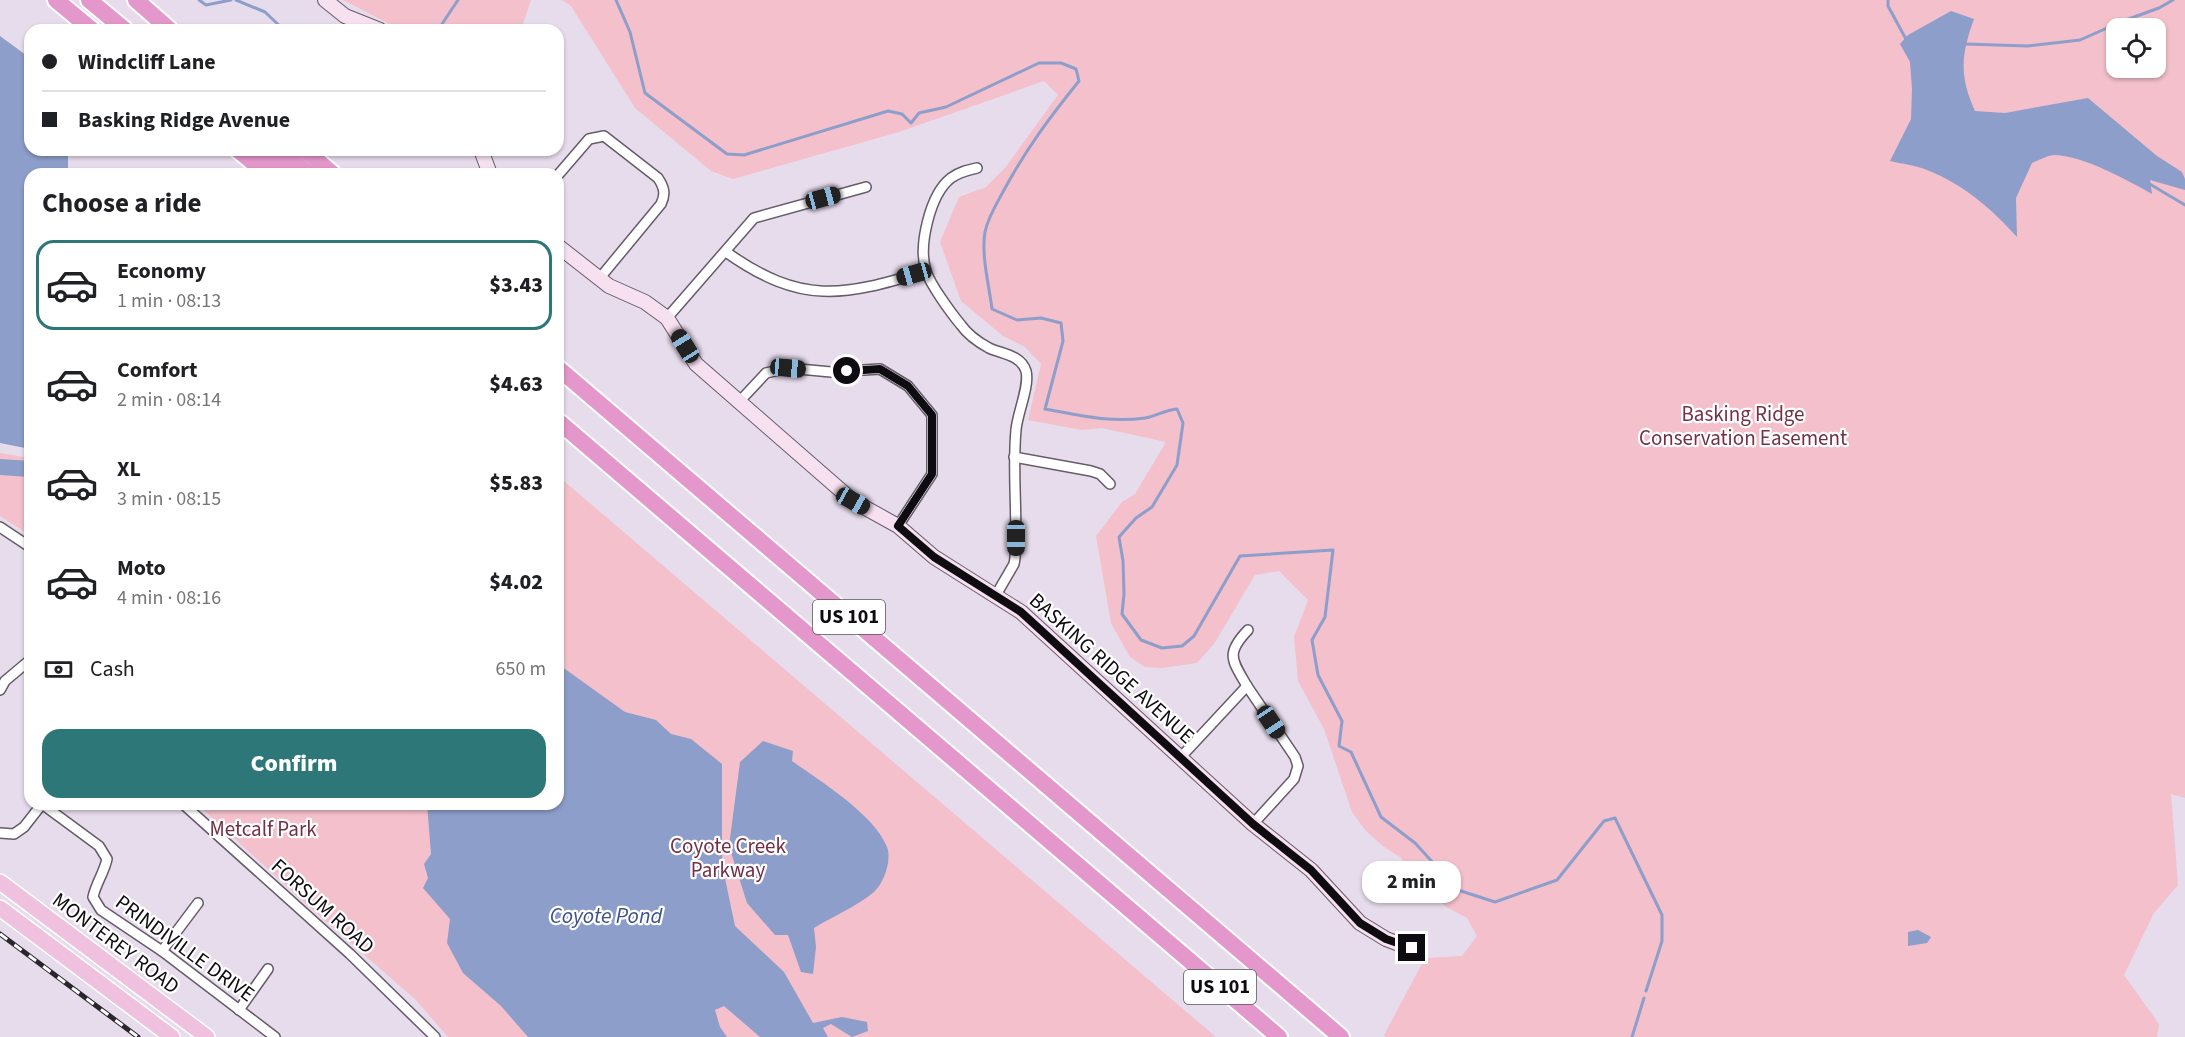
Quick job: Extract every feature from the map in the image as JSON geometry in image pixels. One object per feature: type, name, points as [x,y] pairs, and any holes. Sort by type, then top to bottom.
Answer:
[{"type":"highway","points":[[56,0],[85,24]]},
{"type":"highway","points":[[89,0],[118,24]]},
{"type":"highway","points":[[103,0],[131,24]]},
{"type":"highway","points":[[136,0],[164,24]]},
{"type":"highway","points":[[148,0],[164,24]]},
{"type":"highway","points":[[245,156],[260,168]]},
{"type":"highway","points":[[269,156],[282,168]]},
{"type":"highway","points":[[287,156],[302,168]]},
{"type":"highway","points":[[312,156],[326,168]]},
{"type":"highway","name":"US 101","points":[[564,373],[1341,1037]]},
{"type":"highway","name":"US 101","points":[[564,426],[1279,1037]]},
{"type":"main road","name":"MONTEREY ROAD","points":[[0,882],[207,1037]]},
{"type":"main road","name":"MONTEREY ROAD","points":[[0,908],[172,1037]]},
{"type":"street","points":[[325,0],[345,16],[366,24]]},
{"type":"street","points":[[564,168],[589,139],[604,136],[658,178],[662,184],[664,197],[661,204],[599,279]]},
{"type":"street","points":[[976,168],[957,173],[949,179],[942,186],[932,205],[925,237],[926,271],[962,327],[983,344],[1016,358],[1026,371],[1016,429],[1014,458],[1015,558],[1014,564],[996,595]]},
{"type":"street","points":[[667,318],[726,252],[750,221],[759,215],[866,187]]},
{"type":"street","name":"BASKING RIDGE AVENUE","points":[[564,251],[599,279],[619,292],[645,302],[667,318],[696,364],[853,501],[898,526],[934,557],[1021,612],[1253,824],[1311,870],[1360,923],[1386,939],[1412,948]]},
{"type":"street","points":[[726,252],[744,265],[776,282],[823,292],[860,289],[926,271]]},
{"type":"street","points":[[738,403],[766,373],[788,368],[831,372],[880,369],[908,386],[932,415],[932,474],[898,526]]},
{"type":"street","points":[[1014,458],[1091,471],[1100,474],[1110,484]]},
{"type":"street","points":[[0,526],[24,543]]},
{"type":"street","points":[[1248,630],[1235,644],[1234,663],[1295,757],[1298,766],[1294,779],[1253,824]]},
{"type":"street","points":[[0,690],[5,681],[24,665]]},
{"type":"street","points":[[1180,758],[1247,686]]},
{"type":"street","points":[[0,833],[14,834],[19,831],[37,810]]},
{"type":"street","name":"PRINDIVILLE DRIVE","points":[[50,810],[99,846],[107,859],[104,872],[95,886],[93,897],[101,910],[162,951],[275,1037]]},
{"type":"street","name":"FORSUM ROAD","points":[[190,810],[351,954],[435,1037]]},
{"type":"street","points":[[162,951],[198,903]]},
{"type":"street","points":[[239,1010],[268,969]]},
{"type":"green space","points":[[343,0],[531,0],[523,24],[389,24]]},
{"type":"green space","name":"Basking Ridge Conservation Easement","points":[[562,0],[2185,0],[2185,798],[2171,794],[2178,885],[2154,913],[2124,975],[2159,1024],[2157,1037],[1386,1037],[1384,1035],[1425,958],[1462,956],[1477,936],[1467,918],[1448,908],[1431,895],[1401,858],[1366,831],[1352,812],[1324,729],[1298,681],[1294,637],[1308,600],[1279,571],[1255,575],[1214,644],[1197,663],[1162,668],[1145,667],[1130,657],[1111,623],[1096,536],[1122,502],[1135,494],[1166,442],[1102,428],[1082,430],[1028,420],[1041,364],[1025,347],[1003,336],[961,301],[940,242],[959,197],[986,187],[1005,168],[1058,95],[1044,81],[899,132],[733,179],[711,171],[635,108],[571,6]]},
{"type":"green space","points":[[0,453],[24,457],[24,531],[0,516]]},
{"type":"green space","name":"Coyote Creek Parkway","points":[[564,481],[1216,1037],[448,1037],[415,999],[307,905],[204,810],[564,810]]},
{"type":"water","points":[[1951,11],[1974,19],[1964,55],[1964,76],[1975,111],[2005,113],[2088,98],[2157,156],[2182,172],[2185,179],[2185,190],[2150,180],[2152,194],[2092,164],[2066,156],[2049,156],[2032,163],[2016,198],[2017,237],[1987,207],[1953,182],[1922,168],[1890,161],[1911,119],[1910,62],[1900,44],[1908,35]]},
{"type":"water","points":[[0,36],[24,54],[24,156],[68,156],[68,168],[24,168],[24,448],[0,443]]},
{"type":"water","name":"Coyote Pond","points":[[564,668],[625,712],[656,720],[671,734],[691,739],[722,764],[722,864],[735,926],[784,972],[813,1023],[842,1017],[867,1022],[868,1031],[852,1037],[831,1024],[823,1028],[828,1037],[760,1037],[724,1006],[715,1010],[720,1027],[727,1037],[528,1037],[501,1006],[463,973],[447,943],[450,919],[423,888],[428,878],[424,864],[431,854],[427,810],[564,810]]},
{"type":"water","points":[[763,741],[793,751],[792,761],[859,811],[871,822],[887,847],[886,871],[874,892],[814,928],[816,947],[813,974],[801,972],[788,935],[775,935],[747,903],[729,846],[740,762]]},
{"type":"water","points":[[1918,930],[1931,937],[1927,943],[1908,946],[1908,932]]},
{"type":"waterway","points":[[199,0],[206,5],[231,0]]},
{"type":"waterway","points":[[236,0],[265,12],[278,24]]},
{"type":"waterway","points":[[442,24],[458,0]]},
{"type":"waterway","points":[[616,0],[630,32],[645,93],[727,154],[744,155],[888,111],[902,114],[911,123],[919,113],[946,107],[1039,63],[1061,63],[1076,69],[1079,81],[1048,120],[1012,175],[993,210],[985,232],[985,260],[992,309],[1017,320],[1041,318],[1061,323],[1063,341],[1045,409],[1119,420],[1145,418],[1177,409],[1183,423],[1177,465],[1152,507],[1136,518],[1119,537],[1123,561],[1122,614],[1141,640],[1162,648],[1182,646],[1194,636],[1240,556],[1333,550],[1325,617],[1312,640],[1318,675],[1342,721],[1339,746],[1351,752],[1381,817],[1415,843],[1458,890],[1495,902],[1557,880],[1604,821],[1615,818],[1662,915],[1662,941],[1646,991]]},
{"type":"waterway","points":[[1888,0],[1888,6],[1907,41]]},
{"type":"waterway","points":[[1965,44],[2028,46],[2080,40],[2159,8],[2173,0]]},
{"type":"waterway","points":[[2148,183],[2185,205]]},
{"type":"waterway","points":[[0,467],[24,469]]},
{"type":"waterway","points":[[1632,1037],[1644,998]]},
{"type":"railway","points":[[0,934],[138,1037]]},
{"type":"route","points":[[847,371],[880,369],[908,386],[932,415],[932,474],[898,526],[934,557],[1021,612],[1274,843],[1311,870],[1360,923],[1396,944],[1412,948]]},
{"type":"park label","name":"Metcalf Park","points":[[263,829]]}]
